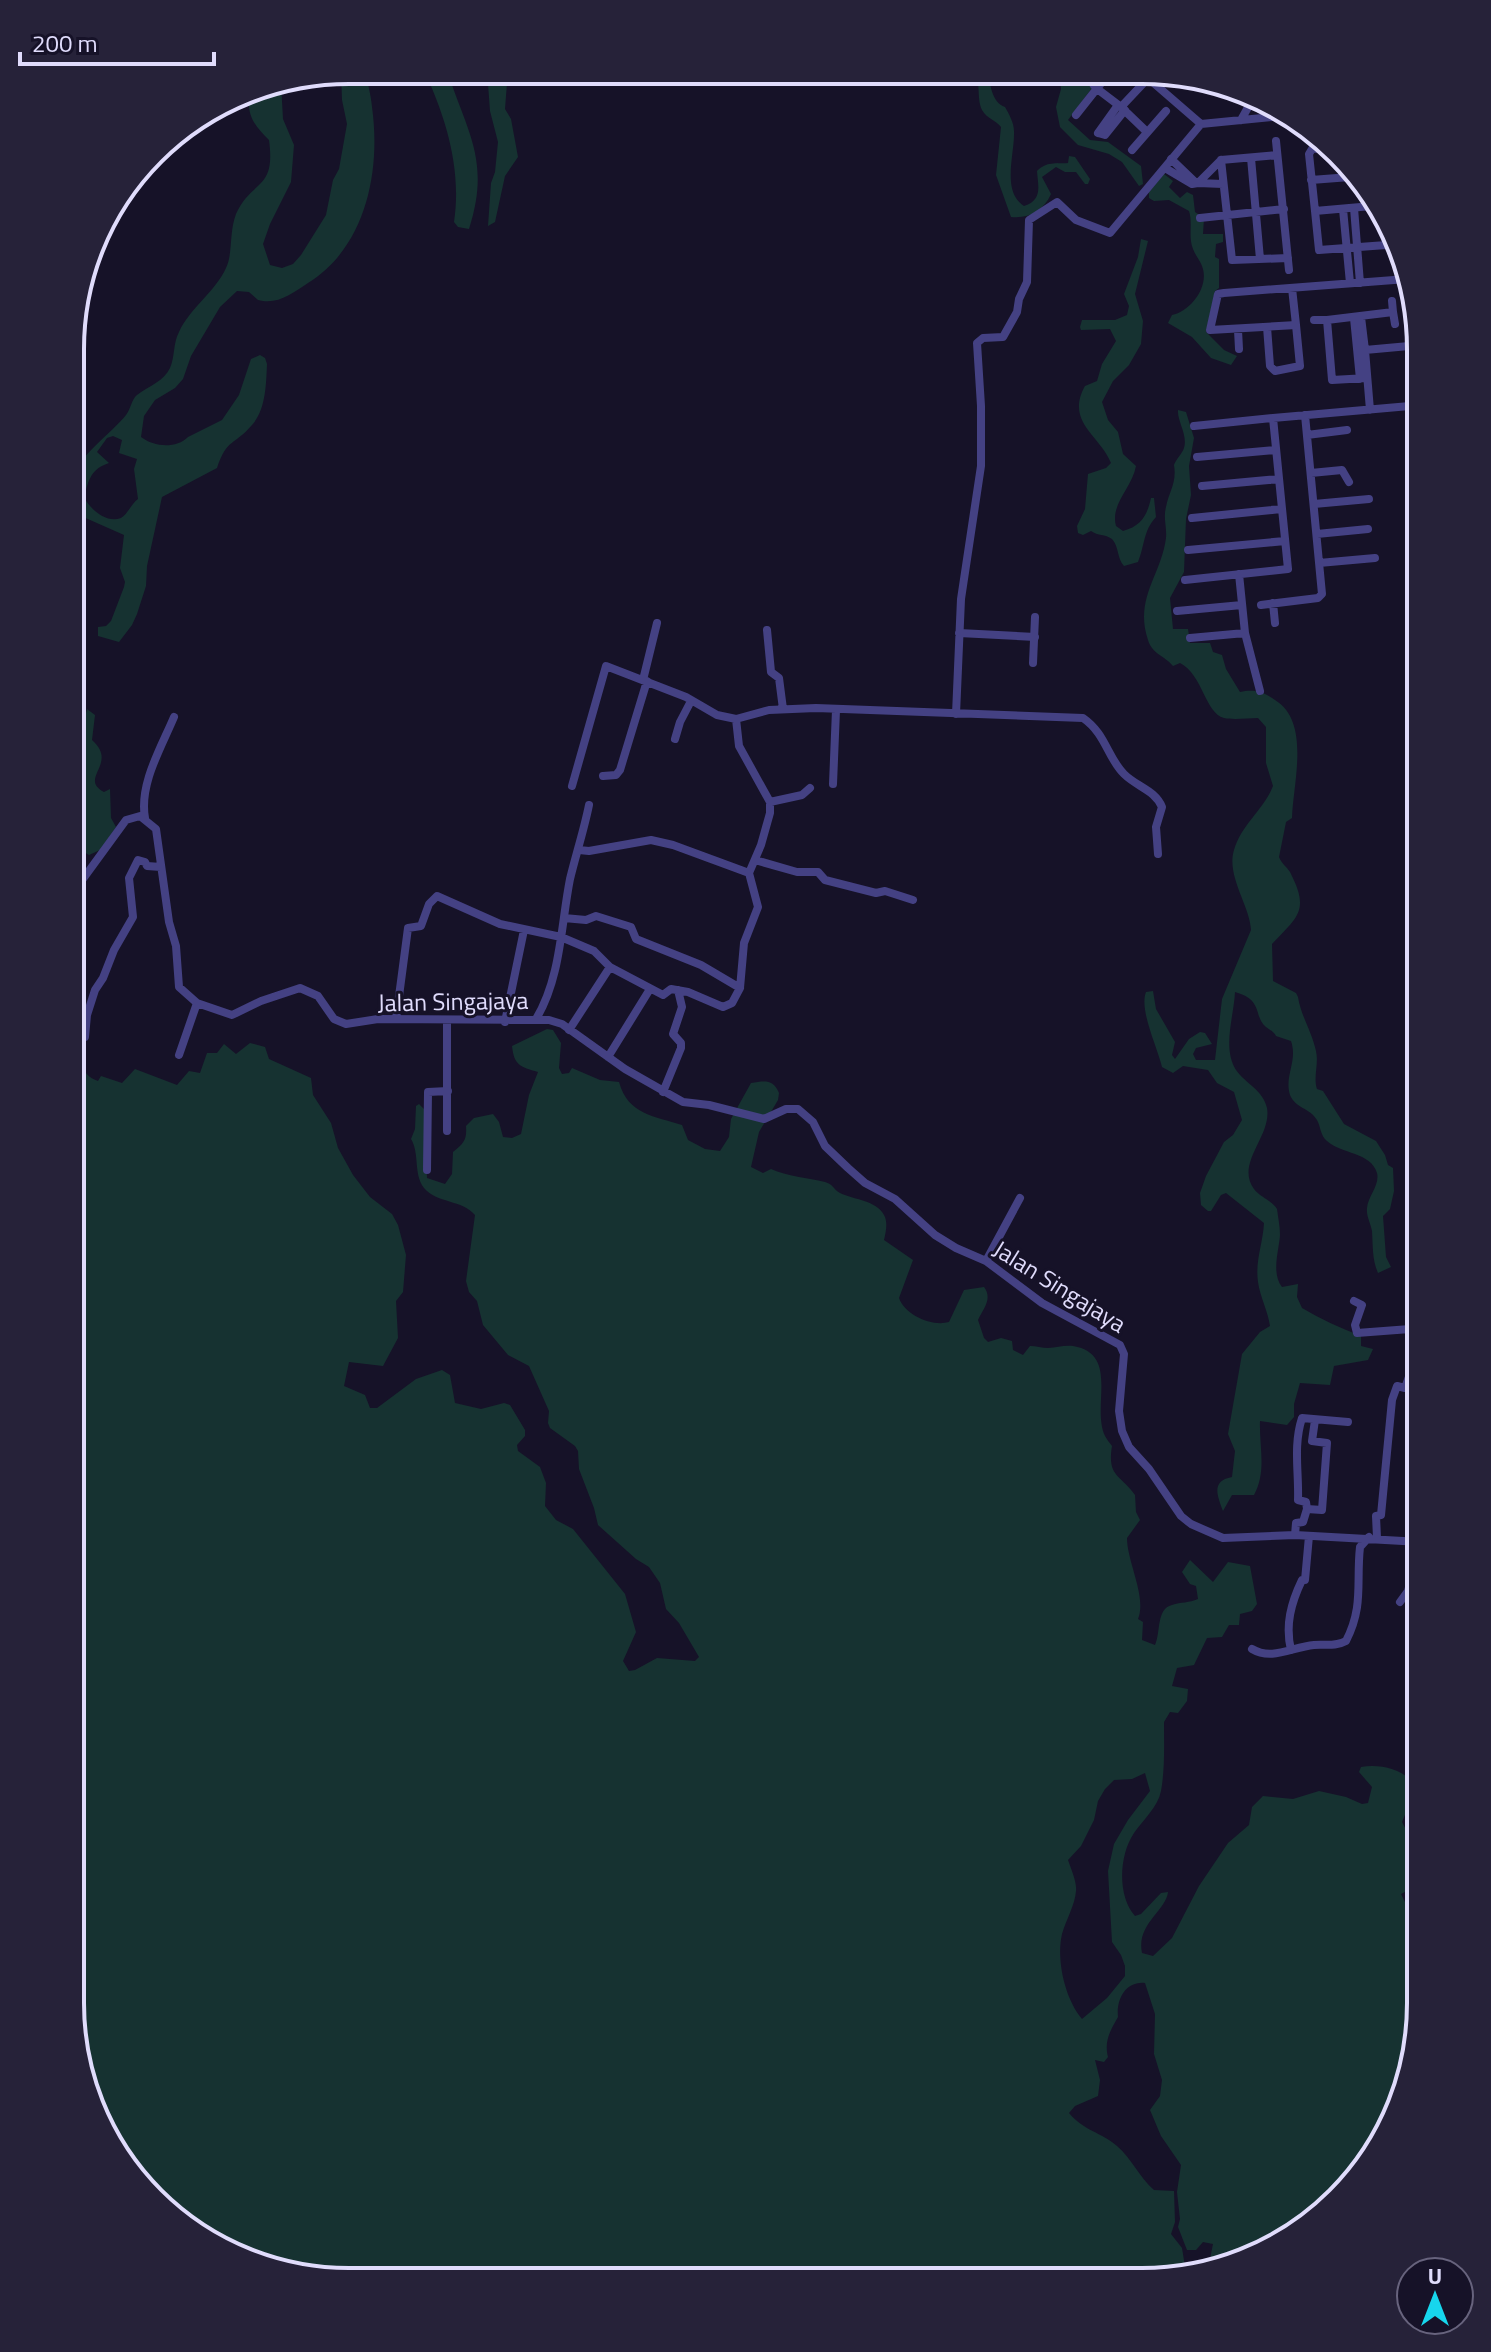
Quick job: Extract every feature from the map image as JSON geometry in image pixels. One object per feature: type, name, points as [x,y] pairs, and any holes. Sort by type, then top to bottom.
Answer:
[{"type":"street","points":[[1093,84],[1147,132]]},
{"type":"street","points":[[1076,115],[1099,84]]},
{"type":"street","points":[[1122,107],[1143,84]]},
{"type":"street","points":[[1160,85],[1201,124]]},
{"type":"street","points":[[1241,120],[1249,106]]},
{"type":"street","points":[[1132,150],[1166,111]]},
{"type":"street","points":[[956,714],[961,599],[981,466],[978,341],[1003,337],[1017,312],[1028,277],[1028,225],[1031,219],[1057,202],[1076,220],[1109,233],[1201,124],[1271,117]]},
{"type":"street","points":[[1276,141],[1289,270]]},
{"type":"street","points":[[1315,149],[1310,152],[1311,180],[1320,252],[1386,245]]},
{"type":"street","points":[[1197,183],[1221,160],[1277,155]]},
{"type":"street","points":[[1251,158],[1260,259]]},
{"type":"street","points":[[1171,159],[1197,183]]},
{"type":"street","points":[[1221,160],[1231,259],[1288,258]]},
{"type":"street","points":[[1165,168],[1187,183],[1223,184]]},
{"type":"street","points":[[1311,180],[1343,178]]},
{"type":"street","points":[[1315,211],[1365,207]]},
{"type":"street","points":[[1352,249],[1354,208]]},
{"type":"street","points":[[1200,218],[1284,209]]},
{"type":"street","points":[[1343,209],[1352,249],[1355,283]]},
{"type":"street","points":[[1296,325],[1210,330],[1216,295],[1398,280]]},
{"type":"street","points":[[1267,327],[1270,366],[1275,371],[1300,366],[1292,288]]},
{"type":"street","points":[[1392,301],[1395,324]]},
{"type":"street","points":[[1314,320],[1393,312]]},
{"type":"street","points":[[1357,318],[1370,410]]},
{"type":"street","points":[[1327,320],[1332,380],[1364,379]]},
{"type":"street","points":[[1238,330],[1239,349]]},
{"type":"street","points":[[1361,350],[1407,346]]},
{"type":"street","points":[[1194,426],[1407,406]]},
{"type":"street","points":[[1261,605],[1320,596],[1305,415]]},
{"type":"street","points":[[1185,580],[1288,569],[1273,418]]},
{"type":"street","points":[[1307,435],[1347,430]]},
{"type":"street","points":[[1197,457],[1276,450]]},
{"type":"street","points":[[1311,473],[1342,470],[1349,482]]},
{"type":"street","points":[[1202,486],[1279,479]]},
{"type":"street","points":[[1314,504],[1369,499]]},
{"type":"street","points":[[1192,518],[1281,509]]},
{"type":"street","points":[[1317,534],[1368,529]]},
{"type":"street","points":[[1188,550],[1285,541]]},
{"type":"street","points":[[1319,563],[1375,558]]},
{"type":"street","points":[[1239,574],[1245,633],[1260,691]]},
{"type":"street","points":[[1273,603],[1275,623]]},
{"type":"street","points":[[1177,611],[1242,605]]},
{"type":"street","points":[[1033,663],[1035,617]]},
{"type":"street","points":[[603,776],[616,775],[620,770],[657,623]]},
{"type":"street","points":[[767,630],[771,672],[779,678],[783,709]]},
{"type":"street","points":[[959,633],[1035,637]]},
{"type":"street","points":[[1190,638],[1245,633]]},
{"type":"street","points":[[572,786],[605,666],[645,680],[717,715],[736,719],[783,709],[1083,718],[1101,735],[1125,775],[1157,797],[1162,807],[1156,827],[1158,854]]},
{"type":"street","points":[[675,739],[691,701]]},
{"type":"street","points":[[833,784],[836,710]]},
{"type":"street","points":[[145,818],[143,799],[146,783],[174,717]]},
{"type":"street","points":[[396,1019],[406,933],[410,926],[421,926],[433,898],[437,896],[500,924],[561,937],[599,954],[610,967],[663,995],[670,989],[723,1007],[732,1003],[740,988],[744,943],[758,907],[749,873],[769,821],[770,802],[739,746],[736,719]]},
{"type":"street","points":[[770,802],[802,795],[810,788]]},
{"type":"street","points":[[536,1019],[548,993],[571,875],[589,805]]},
{"type":"street","points":[[84,878],[126,820],[135,815],[145,818],[156,829],[169,922],[176,946],[179,987],[197,1003],[179,1055]]},
{"type":"street","points":[[579,850],[651,840],[749,873]]},
{"type":"street","points":[[85,1037],[87,1015],[95,990],[133,917],[129,878],[132,871],[138,860],[147,866],[161,867]]},
{"type":"street","points":[[755,860],[797,872],[818,872],[825,880],[876,893],[885,891],[913,900]]},
{"type":"street","points":[[564,918],[592,919],[596,916],[629,926],[633,928],[636,939],[691,961],[740,988]]},
{"type":"street","points":[[505,1022],[524,930]]},
{"type":"street","points":[[569,1030],[610,967]]},
{"type":"street","name":"Jalan Singajaya","points":[[197,1003],[236,1014],[261,1001],[300,988],[318,996],[334,1019],[341,1023],[358,1024],[378,1019],[505,1022],[536,1019],[557,1022],[683,1102],[709,1105],[764,1119],[786,1109],[798,1109],[813,1122],[825,1146],[865,1183],[895,1199],[923,1226],[945,1242],[986,1261],[1042,1303],[1120,1345],[1124,1354],[1119,1417],[1129,1447],[1149,1469],[1181,1516],[1224,1538],[1295,1535],[1406,1541]]},
{"type":"street","points":[[608,1057],[650,989]]},
{"type":"street","points":[[663,1092],[681,1048],[681,1043],[673,1034],[682,1007],[678,990]]},
{"type":"street","points":[[447,1020],[447,1131]]},
{"type":"street","points":[[427,1170],[428,1092],[448,1091]]},
{"type":"street","points":[[986,1261],[1020,1198]]},
{"type":"street","points":[[1354,1301],[1362,1305],[1355,1325],[1357,1333],[1406,1329]]},
{"type":"street","points":[[1252,1649],[1258,1654],[1280,1654],[1346,1641],[1357,1612],[1360,1547],[1373,1538],[1376,1516],[1381,1515],[1392,1400],[1397,1386],[1405,1388],[1406,1384]]},
{"type":"street","points":[[1295,1535],[1296,1523],[1303,1522],[1307,1509],[1306,1502],[1298,1500],[1296,1436],[1302,1418],[1348,1422]]},
{"type":"street","points":[[1307,1509],[1322,1510],[1327,1443],[1312,1441],[1315,1420]]},
{"type":"street","points":[[1291,1650],[1288,1628],[1290,1607],[1302,1580],[1305,1580],[1309,1536]]},
{"type":"street","points":[[1400,1602],[1406,1593]]},
{"type":"green space","points":[[977,84],[990,84],[994,97],[1005,107],[1012,122],[1011,182],[1017,199],[1024,206],[1037,196],[1037,171],[1048,164],[1068,163],[1069,156],[1075,157],[1090,179],[1088,184],[1076,172],[1065,172],[1056,167],[1042,177],[1051,194],[1044,205],[1030,215],[1011,217],[996,175],[1001,127],[986,115],[979,100]]},
{"type":"green space","points":[[1060,84],[1087,84],[1092,88],[1068,120],[1090,140],[1108,142],[1141,166],[1143,184],[1139,186],[1122,162],[1109,154],[1078,145],[1060,127],[1056,107]]},
{"type":"green space","points":[[341,85],[368,85],[374,156],[365,206],[356,228],[328,268],[290,295],[265,301],[258,300],[249,292],[237,291],[220,307],[191,356],[183,379],[155,400],[144,416],[141,437],[158,445],[183,441],[222,420],[239,395],[251,359],[260,355],[265,358],[266,388],[257,419],[228,447],[217,468],[162,497],[147,566],[146,586],[132,625],[119,642],[98,636],[98,627],[106,626],[111,621],[124,587],[120,568],[124,535],[84,517],[84,497],[84,459],[126,415],[135,397],[167,373],[172,364],[177,336],[184,323],[226,268],[236,214],[266,177],[269,168],[269,140],[252,118],[249,103],[282,93],[283,119],[294,145],[291,182],[263,244],[270,265],[282,268],[293,264],[301,255],[326,215],[347,124]],"holes":[[[113,436],[122,440],[119,453],[137,459],[134,469],[138,499],[121,518],[110,519],[90,506],[84,497],[87,485],[98,468],[109,463],[97,452],[107,438]]]},
{"type":"green space","points":[[430,85],[452,85],[469,130],[477,165],[478,184],[469,229],[458,227],[454,222],[454,163]]},
{"type":"green space","points":[[488,85],[507,85],[505,109],[511,119],[518,157],[505,176],[495,222],[488,226],[498,142],[490,111]]},
{"type":"green space","points":[[1164,174],[1173,181],[1169,187],[1180,198],[1187,192],[1193,195],[1195,212],[1204,218],[1203,234],[1223,234],[1223,242],[1216,244],[1215,257],[1219,259],[1219,288],[1215,291],[1206,332],[1224,350],[1237,356],[1231,365],[1211,358],[1192,337],[1168,323],[1172,315],[1192,303],[1201,289],[1204,274],[1192,244],[1189,211],[1169,200],[1154,201],[1149,198],[1149,192]]},
{"type":"green space","points":[[1141,239],[1148,241],[1135,294],[1143,321],[1141,344],[1129,365],[1113,381],[1102,402],[1108,420],[1118,432],[1123,454],[1136,466],[1116,510],[1116,526],[1123,531],[1139,523],[1151,498],[1154,498],[1156,517],[1146,533],[1138,562],[1124,566],[1112,539],[1091,531],[1083,535],[1078,533],[1077,526],[1085,509],[1088,474],[1111,463],[1086,428],[1079,409],[1080,398],[1085,386],[1097,381],[1102,364],[1116,341],[1110,329],[1081,330],[1080,327],[1082,320],[1115,320],[1127,315],[1129,306],[1124,294],[1138,257]]},
{"type":"green space","points":[[1178,410],[1186,412],[1194,438],[1189,466],[1191,495],[1186,519],[1184,572],[1170,598],[1173,629],[1188,629],[1190,643],[1210,643],[1213,652],[1222,655],[1226,669],[1240,692],[1255,691],[1271,697],[1286,710],[1293,723],[1297,771],[1292,818],[1286,822],[1279,857],[1296,885],[1300,905],[1294,919],[1272,944],[1273,981],[1298,997],[1316,1051],[1317,1089],[1323,1091],[1344,1124],[1376,1141],[1388,1165],[1393,1168],[1394,1191],[1390,1209],[1383,1216],[1386,1257],[1391,1267],[1378,1273],[1367,1211],[1377,1182],[1374,1166],[1327,1141],[1314,1116],[1292,1099],[1289,1088],[1293,1055],[1291,1041],[1276,1036],[1262,1023],[1250,999],[1235,992],[1229,1042],[1232,1061],[1240,1075],[1262,1096],[1267,1108],[1264,1129],[1251,1159],[1249,1179],[1256,1192],[1277,1209],[1280,1235],[1276,1269],[1279,1281],[1282,1287],[1298,1284],[1297,1297],[1302,1308],[1361,1336],[1361,1346],[1373,1349],[1368,1360],[1334,1366],[1330,1385],[1300,1383],[1294,1417],[1287,1425],[1260,1421],[1261,1468],[1258,1486],[1254,1495],[1232,1495],[1223,1511],[1217,1490],[1221,1482],[1232,1477],[1235,1451],[1228,1434],[1242,1354],[1260,1332],[1270,1326],[1257,1274],[1264,1223],[1226,1193],[1221,1195],[1211,1211],[1201,1205],[1200,1193],[1206,1176],[1224,1142],[1233,1135],[1242,1120],[1234,1092],[1217,1083],[1208,1070],[1183,1066],[1173,1073],[1162,1067],[1144,1000],[1146,992],[1153,991],[1156,1009],[1175,1042],[1172,1055],[1175,1059],[1189,1039],[1200,1032],[1205,1033],[1212,1044],[1196,1048],[1193,1054],[1196,1060],[1215,1060],[1222,999],[1251,930],[1233,870],[1234,850],[1273,786],[1266,763],[1266,727],[1258,718],[1228,719],[1218,715],[1188,669],[1180,663],[1173,666],[1152,649],[1148,640],[1144,612],[1146,599],[1166,538],[1165,511],[1174,482],[1174,465],[1185,443]]},
{"type":"green space","points":[[87,709],[95,715],[92,740],[102,756],[95,781],[104,792],[110,789],[111,818],[116,827],[100,850],[89,855],[84,852],[84,722]]},
{"type":"green space","points":[[547,1029],[553,1030],[561,1043],[559,1068],[562,1074],[569,1073],[572,1068],[600,1080],[619,1082],[623,1093],[636,1108],[682,1125],[688,1140],[705,1149],[720,1151],[729,1137],[731,1119],[751,1083],[771,1083],[777,1088],[778,1100],[759,1132],[751,1167],[763,1173],[771,1169],[828,1183],[840,1193],[870,1203],[880,1210],[886,1221],[884,1240],[913,1260],[899,1298],[907,1310],[927,1321],[949,1322],[964,1290],[984,1287],[988,1296],[978,1320],[988,1342],[1001,1338],[1012,1341],[1013,1350],[1023,1355],[1030,1346],[1073,1346],[1087,1351],[1096,1359],[1100,1370],[1102,1424],[1112,1446],[1111,1464],[1135,1495],[1140,1520],[1127,1538],[1140,1600],[1138,1619],[1143,1622],[1142,1640],[1155,1645],[1161,1616],[1167,1607],[1198,1599],[1196,1586],[1190,1584],[1182,1572],[1190,1560],[1213,1582],[1228,1562],[1250,1566],[1257,1604],[1252,1611],[1240,1614],[1239,1625],[1229,1625],[1222,1637],[1207,1638],[1194,1665],[1177,1668],[1172,1686],[1188,1689],[1187,1701],[1178,1713],[1170,1712],[1164,1722],[1164,1766],[1159,1797],[1125,1852],[1123,1887],[1129,1908],[1135,1916],[1141,1914],[1161,1893],[1168,1892],[1143,1934],[1142,1953],[1153,1956],[1172,1938],[1199,1886],[1228,1843],[1249,1825],[1252,1807],[1263,1796],[1293,1799],[1319,1791],[1362,1804],[1368,1803],[1372,1787],[1359,1772],[1361,1767],[1387,1768],[1406,1777],[1406,1812],[1402,1822],[1406,1830],[1406,1891],[1401,1894],[1406,1904],[1406,2021],[1402,2055],[1393,2088],[1380,2120],[1341,2178],[1330,2191],[1275,2233],[1210,2259],[1213,2244],[1203,2242],[1196,2250],[1187,2250],[1178,2227],[1177,2192],[1181,2165],[1161,2136],[1150,2110],[1160,2096],[1162,2080],[1154,2054],[1155,2014],[1145,1983],[1132,1985],[1124,1992],[1118,2017],[1107,2041],[1108,2057],[1104,2062],[1095,2060],[1100,2080],[1098,2096],[1075,2106],[1069,2113],[1117,2146],[1154,2190],[1174,2191],[1175,2222],[1171,2234],[1182,2248],[1185,2264],[1142,2268],[314,2266],[247,2248],[216,2233],[161,2191],[119,2136],[93,2072],[84,2003],[84,1070],[98,1081],[101,1076],[122,1083],[135,1069],[177,1085],[189,1071],[200,1073],[207,1053],[217,1053],[224,1044],[236,1054],[250,1043],[265,1047],[269,1059],[311,1078],[313,1095],[331,1123],[338,1148],[370,1197],[392,1214],[406,1255],[403,1292],[396,1301],[398,1338],[383,1366],[349,1362],[344,1386],[365,1395],[370,1408],[377,1408],[416,1379],[442,1370],[450,1375],[455,1403],[481,1409],[504,1403],[510,1405],[525,1430],[525,1436],[517,1445],[518,1451],[540,1467],[546,1483],[545,1506],[556,1520],[573,1529],[625,1594],[636,1632],[623,1661],[629,1671],[657,1658],[695,1661],[699,1657],[679,1623],[666,1609],[660,1583],[649,1567],[598,1525],[579,1469],[578,1451],[550,1428],[549,1411],[529,1366],[508,1355],[483,1325],[477,1301],[469,1292],[466,1281],[475,1215],[464,1207],[429,1193],[419,1176],[411,1139],[415,1129],[416,1106],[419,1104],[425,1110],[427,1178],[445,1184],[452,1174],[453,1152],[464,1141],[466,1126],[474,1118],[493,1114],[503,1137],[512,1138],[521,1134],[529,1095],[538,1072],[519,1064],[512,1046]],"holes":[[[1145,1773],[1150,1791],[1114,1844],[1108,1871],[1112,1942],[1121,1955],[1125,1976],[1107,1998],[1082,2019],[1071,2001],[1061,1967],[1060,1944],[1076,1891],[1068,1860],[1081,1846],[1105,1789],[1114,1780],[1132,1779]]]}]
